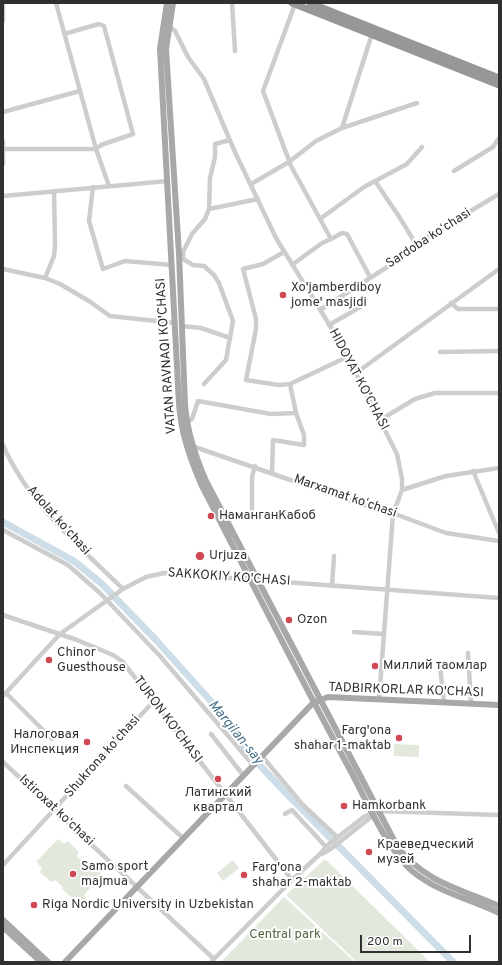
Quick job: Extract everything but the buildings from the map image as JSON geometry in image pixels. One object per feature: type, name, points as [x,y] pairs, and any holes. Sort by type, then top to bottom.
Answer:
[{"type":"highway","points":[[310,3],[499,78]]},
{"type":"highway","points":[[294,4],[499,85]]},
{"type":"main road","name":"VATAN RAVNAQI KO'CHASI","points":[[167,3],[160,49],[172,265],[187,422],[192,446],[206,481],[320,700]]},
{"type":"main road","name":"VATAN RAVNAQI KO'CHASI","points":[[173,3],[168,25],[166,49],[181,253],[177,312]]},
{"type":"main road","name":"VATAN RAVNAQI KO'CHASI","points":[[178,325],[179,404],[185,442],[201,484],[313,703]]},
{"type":"main road","name":"TADBIRKORLAR KO'CHASI","points":[[313,703],[328,697],[499,705]]},
{"type":"main road","points":[[320,700],[393,849],[412,871],[437,886],[499,913]]},
{"type":"main road","points":[[66,962],[313,703],[375,813],[398,846],[415,866],[439,882],[499,906]]},
{"type":"main road","points":[[3,920],[48,962]]},
{"type":"main road","points":[[3,927],[41,962]]},
{"type":"street","points":[[3,21],[4,3]]},
{"type":"street","points":[[56,3],[96,149],[109,186]]},
{"type":"street","points":[[232,3],[235,51]]},
{"type":"street","points":[[294,4],[263,91],[289,162],[331,239]]},
{"type":"street","points":[[3,149],[96,149],[101,145],[132,135],[133,132],[131,124],[104,26],[99,24],[64,34]]},
{"type":"street","name":"HIDOYAT KO'CHASI","points":[[168,25],[175,31],[188,57],[204,79],[230,140],[284,252],[329,325],[356,373],[397,454],[402,479],[402,490],[393,514],[386,590],[379,700]]},
{"type":"street","points":[[342,128],[372,34]]},
{"type":"street","points":[[3,112],[80,91]]},
{"type":"street","points":[[251,184],[289,162],[316,141],[342,128],[416,103]]},
{"type":"street","points":[[454,172],[493,147],[499,138]]},
{"type":"street","points":[[204,384],[226,360],[233,321],[219,283],[207,268],[184,259],[181,253],[192,234],[205,220],[209,209],[210,178],[215,157],[214,146],[217,143],[230,140]]},
{"type":"street","points":[[3,141],[3,164]]},
{"type":"street","points":[[320,219],[375,181],[407,164],[422,147]]},
{"type":"street","points":[[3,196],[168,181]]},
{"type":"street","points":[[375,181],[417,246]]},
{"type":"street","points":[[93,188],[89,222],[103,269],[125,262],[172,265]]},
{"type":"street","points":[[45,278],[54,256],[54,191]]},
{"type":"street","name":"Sardoba koʻchasi","points":[[320,310],[406,255],[429,236],[499,194]]},
{"type":"street","points":[[209,209],[258,199]]},
{"type":"street","points":[[292,266],[322,243],[342,233],[346,234],[370,277]]},
{"type":"street","points":[[284,252],[263,264],[243,269],[256,319],[256,329],[246,380],[279,385],[290,384],[347,357]]},
{"type":"street","points":[[3,269],[45,278],[75,292],[110,316],[200,328],[230,338]]},
{"type":"street","points":[[356,373],[499,269]]},
{"type":"street","points":[[451,303],[458,309],[499,310]]},
{"type":"street","points":[[329,325],[362,306]]},
{"type":"street","points":[[440,352],[499,351]]},
{"type":"street","points":[[272,472],[273,440],[304,445],[304,435],[296,413],[290,384]]},
{"type":"street","points":[[380,420],[415,399],[435,393],[499,393]]},
{"type":"street","points":[[187,422],[192,419],[198,401],[271,414],[296,413]]},
{"type":"street","name":"Adolat koʻchasi","points":[[3,446],[26,486],[46,512],[123,589]]},
{"type":"street","name":"Marxamat koʻchasi","points":[[192,446],[255,466],[446,533],[499,541]]},
{"type":"street","points":[[227,521],[236,517],[252,515],[252,477],[255,466]]},
{"type":"street","points":[[402,490],[446,476],[499,468]]},
{"type":"street","points":[[474,471],[499,534]]},
{"type":"street","points":[[3,530],[68,565],[107,600],[160,656],[253,765]]},
{"type":"street","points":[[332,586],[334,556]]},
{"type":"street","name":"SAKKOKIY KO'CHASI","points":[[4,695],[60,634],[123,589],[146,577],[164,573],[250,578],[332,586],[499,598]]},
{"type":"street","name":"TURON KO'CHASI","points":[[3,615],[60,634],[118,657],[224,795],[292,880]]},
{"type":"street","points":[[354,632],[383,634]]},
{"type":"street","points":[[468,653],[471,703]]},
{"type":"street","points":[[440,666],[444,702]]},
{"type":"street","points":[[4,695],[52,738]]},
{"type":"street","name":"Shukrona koʻchasi","points":[[3,865],[153,702]]},
{"type":"street","points":[[211,734],[243,775]]},
{"type":"street","points":[[262,756],[302,804],[337,840]]},
{"type":"street","name":"Istiroxat koʻchasi","points":[[3,762],[212,960]]},
{"type":"street","points":[[126,786],[183,838]]},
{"type":"street","points":[[285,814],[292,810],[327,845]]},
{"type":"street","points":[[212,960],[320,854],[327,845],[337,840],[375,813],[499,815]]},
{"type":"street","points":[[320,854],[332,848],[337,840]]},
{"type":"green space","points":[[394,744],[419,745],[419,757],[394,756]]},
{"type":"green space","name":"Samo sport majmua","points":[[58,839],[64,844],[68,841],[79,852],[77,856],[84,863],[87,860],[105,877],[99,884],[96,882],[84,895],[86,898],[80,905],[62,889],[63,887],[55,880],[51,882],[40,872],[42,868],[36,862]]},
{"type":"green space","points":[[325,859],[430,962],[357,962],[286,895]]},
{"type":"green space","points":[[233,860],[239,868],[223,881],[217,873]]},
{"type":"green space","name":"Central park","points":[[284,897],[355,962],[221,962]]},
{"type":"waterway","name":"Margilan-say","points":[[3,522],[74,561],[102,584],[155,639],[226,718],[249,754],[453,962]]},
{"type":"place","name":"Xo'jamberdiboy jome' masjidi","points":[[283,295]]},
{"type":"place","name":"НаманганКабоб","points":[[211,516]]},
{"type":"place","name":"Urjuza","points":[[200,556]]},
{"type":"place","name":"Ozon","points":[[289,620]]},
{"type":"place","name":"Chinor Guesthouse","points":[[49,660]]},
{"type":"place","name":"Миллий таомлар","points":[[375,666]]},
{"type":"place","name":"Farg'ona shahar 1-maktab","points":[[399,738]]},
{"type":"place","name":"Налоговая Инспекция","points":[[87,742]]},
{"type":"place","name":"Латинский квартал","points":[[218,779]]},
{"type":"place","name":"Hamkorbank","points":[[344,806]]},
{"type":"place","name":"Краеведческий музей","points":[[369,852]]},
{"type":"place","name":"Samo sport majmua","points":[[73,874]]},
{"type":"place","name":"Farg'ona shahar 2-maktab","points":[[244,875]]},
{"type":"place","name":"Riga Nordic University in Uzbekistan","points":[[34,905]]}]
